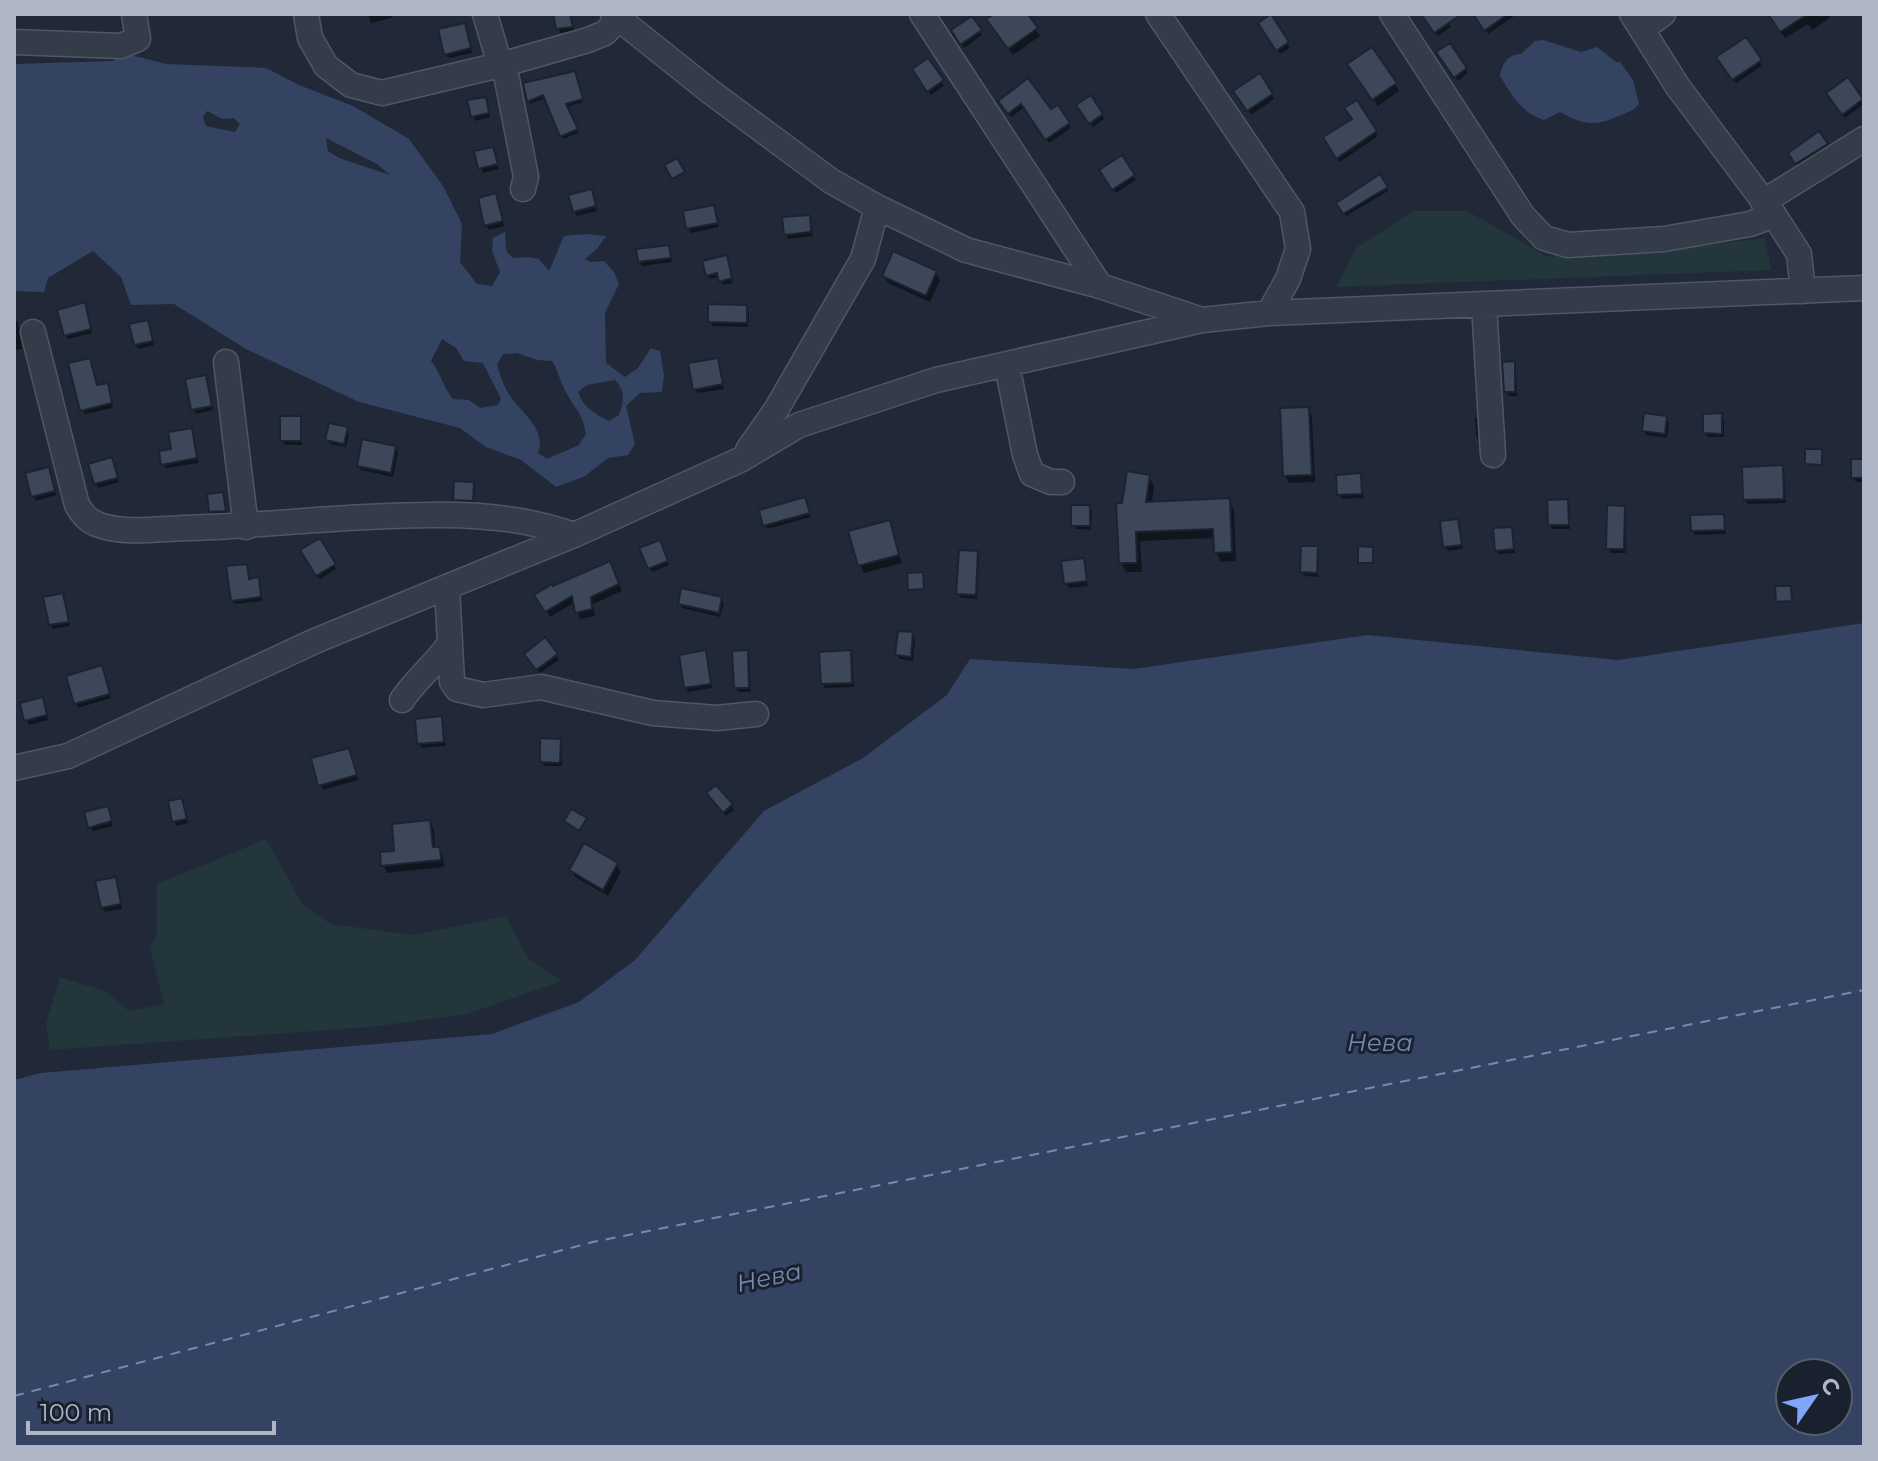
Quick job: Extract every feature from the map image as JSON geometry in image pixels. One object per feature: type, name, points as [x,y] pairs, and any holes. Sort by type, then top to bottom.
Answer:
[{"type":"street","points":[[14,42],[121,46],[138,39],[134,14]]},
{"type":"street","points":[[306,14],[310,38],[326,66],[351,85],[382,93],[588,40],[605,33],[618,16],[712,93],[831,181],[877,207],[966,250],[1100,286],[1202,320]]},
{"type":"street","points":[[485,14],[497,55],[504,64],[526,177],[523,189]]},
{"type":"street","points":[[922,14],[1100,286]]},
{"type":"street","points":[[1158,14],[1292,212],[1298,249],[1288,279],[1269,313]]},
{"type":"street","points":[[1392,14],[1523,216],[1544,238],[1568,245],[1664,239],[1750,224],[1864,139]]},
{"type":"street","points":[[1663,14],[1637,22],[1678,87],[1799,254],[1803,291]]},
{"type":"street","points":[[742,459],[776,410],[863,259],[877,207]]},
{"type":"street","points":[[14,768],[68,756],[315,641],[574,535],[742,459],[799,425],[936,380],[1202,320],[1269,313],[1864,288]]},
{"type":"street","points":[[1484,305],[1493,455]]},
{"type":"street","points":[[33,332],[77,505],[85,518],[101,526],[132,530],[246,527],[428,514],[502,517],[544,524],[574,535]]},
{"type":"street","points":[[226,362],[246,527]]},
{"type":"street","points":[[1007,365],[1025,455],[1032,474],[1051,482],[1062,482]]},
{"type":"street","points":[[447,588],[452,682],[457,689],[483,695],[541,687],[653,713],[717,718],[756,714]]},
{"type":"street","points":[[402,700],[412,684],[437,661],[450,643]]},
{"type":"green space","points":[[1414,211],[1467,211],[1546,256],[1679,248],[1765,238],[1771,270],[1336,287],[1357,247]]},
{"type":"green space","points":[[266,839],[303,905],[331,924],[413,935],[506,916],[528,958],[562,981],[467,1014],[371,1027],[50,1050],[46,1024],[60,977],[105,991],[129,1011],[164,1004],[150,949],[157,933],[157,884]]},
{"type":"water","points":[[1543,40],[1581,52],[1597,47],[1620,62],[1633,80],[1639,104],[1629,112],[1594,123],[1560,112],[1544,120],[1529,113],[1500,76],[1509,58],[1521,54],[1535,41]]},
{"type":"water","points":[[127,54],[166,64],[266,68],[353,106],[409,139],[443,186],[462,224],[460,262],[477,284],[492,286],[500,272],[492,251],[493,238],[505,232],[506,251],[513,258],[539,259],[549,271],[564,236],[606,236],[585,259],[590,262],[604,261],[619,284],[605,313],[606,363],[625,377],[638,368],[651,348],[660,351],[664,375],[662,392],[640,393],[626,406],[635,444],[628,455],[608,458],[585,476],[556,487],[521,460],[486,447],[460,428],[359,402],[246,349],[174,304],[131,305],[121,277],[93,251],[48,278],[44,292],[14,291],[14,64],[112,61]],"holes":[[[207,111],[222,119],[234,118],[240,124],[235,132],[206,126],[203,117]],[[326,138],[377,164],[390,175],[339,158],[328,151]],[[442,339],[456,348],[464,361],[483,363],[501,399],[498,405],[480,408],[469,400],[453,399],[431,361]],[[517,353],[552,361],[583,421],[586,434],[579,445],[547,459],[538,453],[540,444],[536,429],[507,391],[497,365],[503,354]],[[615,380],[623,396],[619,415],[609,421],[599,416],[586,406],[578,392],[587,385]]]},
{"type":"water","name":"Нева","points":[[1864,623],[1864,1447],[14,1447],[14,1080],[41,1073],[492,1034],[579,1002],[635,960],[764,811],[863,758],[947,695],[970,659],[1134,669],[1367,635],[1618,660]]},
{"type":"building","points":[[553,14],[570,14],[573,27],[556,29]]},
{"type":"building","points":[[994,14],[1028,14],[1038,28],[1008,49],[986,19]]},
{"type":"building","points":[[1271,14],[1289,42],[1276,51],[1258,23]]},
{"type":"building","points":[[1421,14],[1462,14],[1434,33]]},
{"type":"building","points":[[1473,14],[1508,14],[1484,31]]},
{"type":"building","points":[[1768,14],[1808,14],[1780,32]]},
{"type":"building","points":[[972,16],[982,30],[960,45],[951,30]]},
{"type":"building","points":[[465,23],[471,48],[444,55],[438,29]]},
{"type":"building","points":[[1746,37],[1762,60],[1732,80],[1716,57]]},
{"type":"building","points":[[1450,43],[1467,68],[1454,78],[1436,52]]},
{"type":"building","points":[[1372,47],[1397,83],[1372,100],[1347,64]]},
{"type":"building","points":[[928,58],[944,80],[927,92],[912,69]]},
{"type":"building","points":[[575,71],[583,99],[566,104],[578,129],[560,137],[543,95],[527,102],[523,83]]},
{"type":"building","points":[[1260,73],[1273,94],[1247,111],[1233,91]]},
{"type":"building","points":[[1848,77],[1863,99],[1842,115],[1826,93]]},
{"type":"building","points":[[1028,78],[1051,109],[1058,105],[1070,123],[1045,140],[1021,104],[1008,114],[998,101]]},
{"type":"building","points":[[1091,95],[1103,114],[1089,124],[1076,105]]},
{"type":"building","points":[[486,97],[489,113],[471,117],[467,100]]},
{"type":"building","points":[[1357,100],[1377,131],[1336,159],[1323,137],[1352,119],[1344,108]]},
{"type":"building","points":[[1819,131],[1828,144],[1795,164],[1788,153]]},
{"type":"building","points":[[493,147],[498,164],[478,169],[474,151]]},
{"type":"building","points":[[1122,155],[1135,175],[1112,190],[1099,170]]},
{"type":"building","points":[[677,158],[685,172],[672,179],[664,165]]},
{"type":"building","points":[[1380,174],[1388,187],[1343,214],[1336,203]]},
{"type":"building","points":[[592,189],[596,206],[573,212],[568,195]]},
{"type":"building","points":[[496,193],[503,221],[484,226],[478,198]]},
{"type":"building","points":[[714,205],[718,223],[686,229],[683,211]]},
{"type":"building","points":[[810,215],[811,232],[784,235],[782,217]]},
{"type":"building","points":[[669,245],[671,258],[638,262],[636,249]]},
{"type":"building","points":[[893,251],[937,271],[926,296],[882,276]]},
{"type":"building","points":[[727,255],[732,278],[719,282],[717,273],[706,276],[702,261]]},
{"type":"building","points":[[85,302],[91,329],[64,336],[57,310]]},
{"type":"building","points":[[708,304],[747,305],[747,323],[708,322]]},
{"type":"building","points":[[148,320],[153,341],[134,345],[129,324]]},
{"type":"building","points":[[90,358],[97,385],[108,383],[112,403],[80,411],[68,363]]},
{"type":"building","points":[[718,358],[723,384],[693,390],[688,363]]},
{"type":"building","points":[[1515,361],[1515,392],[1504,392],[1502,362]]},
{"type":"building","points":[[206,375],[212,406],[191,410],[185,379]]},
{"type":"building","points":[[1309,407],[1312,475],[1283,476],[1280,408]]},
{"type":"building","points":[[1644,413],[1667,416],[1665,434],[1642,431]]},
{"type":"building","points":[[1722,413],[1722,434],[1703,433],[1703,414]]},
{"type":"building","points":[[280,416],[301,416],[301,441],[280,441]]},
{"type":"building","points":[[329,423],[348,427],[344,444],[325,440]]},
{"type":"building","points":[[192,428],[197,458],[161,465],[159,451],[171,449],[168,432]]},
{"type":"building","points":[[362,439],[396,446],[391,473],[357,466]]},
{"type":"building","points":[[1805,449],[1822,449],[1822,465],[1805,464]]},
{"type":"building","points":[[112,457],[118,478],[94,484],[88,464]]},
{"type":"building","points":[[1851,459],[1864,459],[1864,478],[1851,478]]},
{"type":"building","points":[[1783,465],[1784,499],[1743,500],[1742,467]]},
{"type":"building","points":[[49,467],[55,491],[31,497],[25,473]]},
{"type":"building","points":[[1127,471],[1150,475],[1146,502],[1230,498],[1232,552],[1214,553],[1213,529],[1136,532],[1137,563],[1119,563],[1116,503],[1122,503]]},
{"type":"building","points":[[1361,473],[1362,494],[1337,495],[1336,475]]},
{"type":"building","points":[[454,481],[474,482],[473,501],[453,500]]},
{"type":"building","points":[[223,492],[226,511],[209,512],[207,494]]},
{"type":"building","points":[[805,497],[810,513],[763,526],[759,510]]},
{"type":"building","points":[[1568,499],[1569,525],[1548,525],[1547,500]]},
{"type":"building","points":[[1071,505],[1090,505],[1090,526],[1071,526]]},
{"type":"building","points":[[1607,505],[1625,506],[1624,549],[1606,549]]},
{"type":"building","points":[[1724,514],[1725,530],[1691,531],[1690,515]]},
{"type":"building","points":[[1458,519],[1462,545],[1443,547],[1440,521]]},
{"type":"building","points":[[890,520],[899,555],[858,566],[848,531]]},
{"type":"building","points":[[1512,527],[1514,549],[1495,551],[1493,528]]},
{"type":"building","points":[[320,538],[336,564],[316,576],[300,550]]},
{"type":"building","points":[[660,540],[668,561],[648,569],[639,548]]},
{"type":"building","points":[[1301,546],[1318,546],[1317,573],[1300,572]]},
{"type":"building","points":[[1358,546],[1373,547],[1373,563],[1358,563]]},
{"type":"building","points":[[959,550],[978,551],[976,595],[956,594]]},
{"type":"building","points":[[1084,558],[1087,581],[1064,584],[1061,561]]},
{"type":"building","points":[[610,561],[619,584],[591,597],[592,609],[575,613],[572,596],[545,612],[534,595],[552,584]]},
{"type":"building","points":[[247,564],[249,579],[259,577],[261,597],[231,601],[226,566]]},
{"type":"building","points":[[923,572],[924,589],[908,590],[907,573]]},
{"type":"building","points":[[1775,586],[1791,586],[1792,601],[1776,602]]},
{"type":"building","points":[[681,588],[722,597],[719,613],[678,604]]},
{"type":"building","points":[[63,593],[69,622],[49,625],[43,597]]},
{"type":"building","points":[[898,631],[913,632],[911,657],[895,655]]},
{"type":"building","points":[[545,637],[558,654],[536,670],[524,654]]},
{"type":"building","points":[[706,650],[711,684],[684,688],[679,655]]},
{"type":"building","points":[[748,650],[749,688],[734,688],[732,651]]},
{"type":"building","points":[[851,650],[852,683],[821,684],[819,652]]},
{"type":"building","points":[[102,665],[110,694],[74,704],[66,676]]},
{"type":"building","points":[[43,697],[47,715],[24,721],[20,703]]},
{"type":"building","points":[[442,716],[444,742],[417,744],[415,719]]},
{"type":"building","points":[[540,738],[561,739],[560,763],[540,762]]},
{"type":"building","points":[[349,748],[357,775],[318,786],[311,758]]},
{"type":"building","points":[[716,785],[733,804],[723,813],[706,793]]},
{"type":"building","points":[[182,798],[187,819],[172,822],[168,801]]},
{"type":"building","points":[[108,806],[112,821],[88,828],[84,812]]},
{"type":"building","points":[[571,809],[587,818],[579,831],[564,821]]},
{"type":"building","points":[[430,820],[433,847],[440,847],[441,860],[381,866],[380,852],[394,851],[392,824]]},
{"type":"building","points":[[584,843],[618,863],[603,890],[569,870]]},
{"type":"building","points":[[116,877],[121,904],[101,908],[95,881]]},
{"type":"ferry route","points":[[14,1396],[593,1242],[1864,990]]}]
